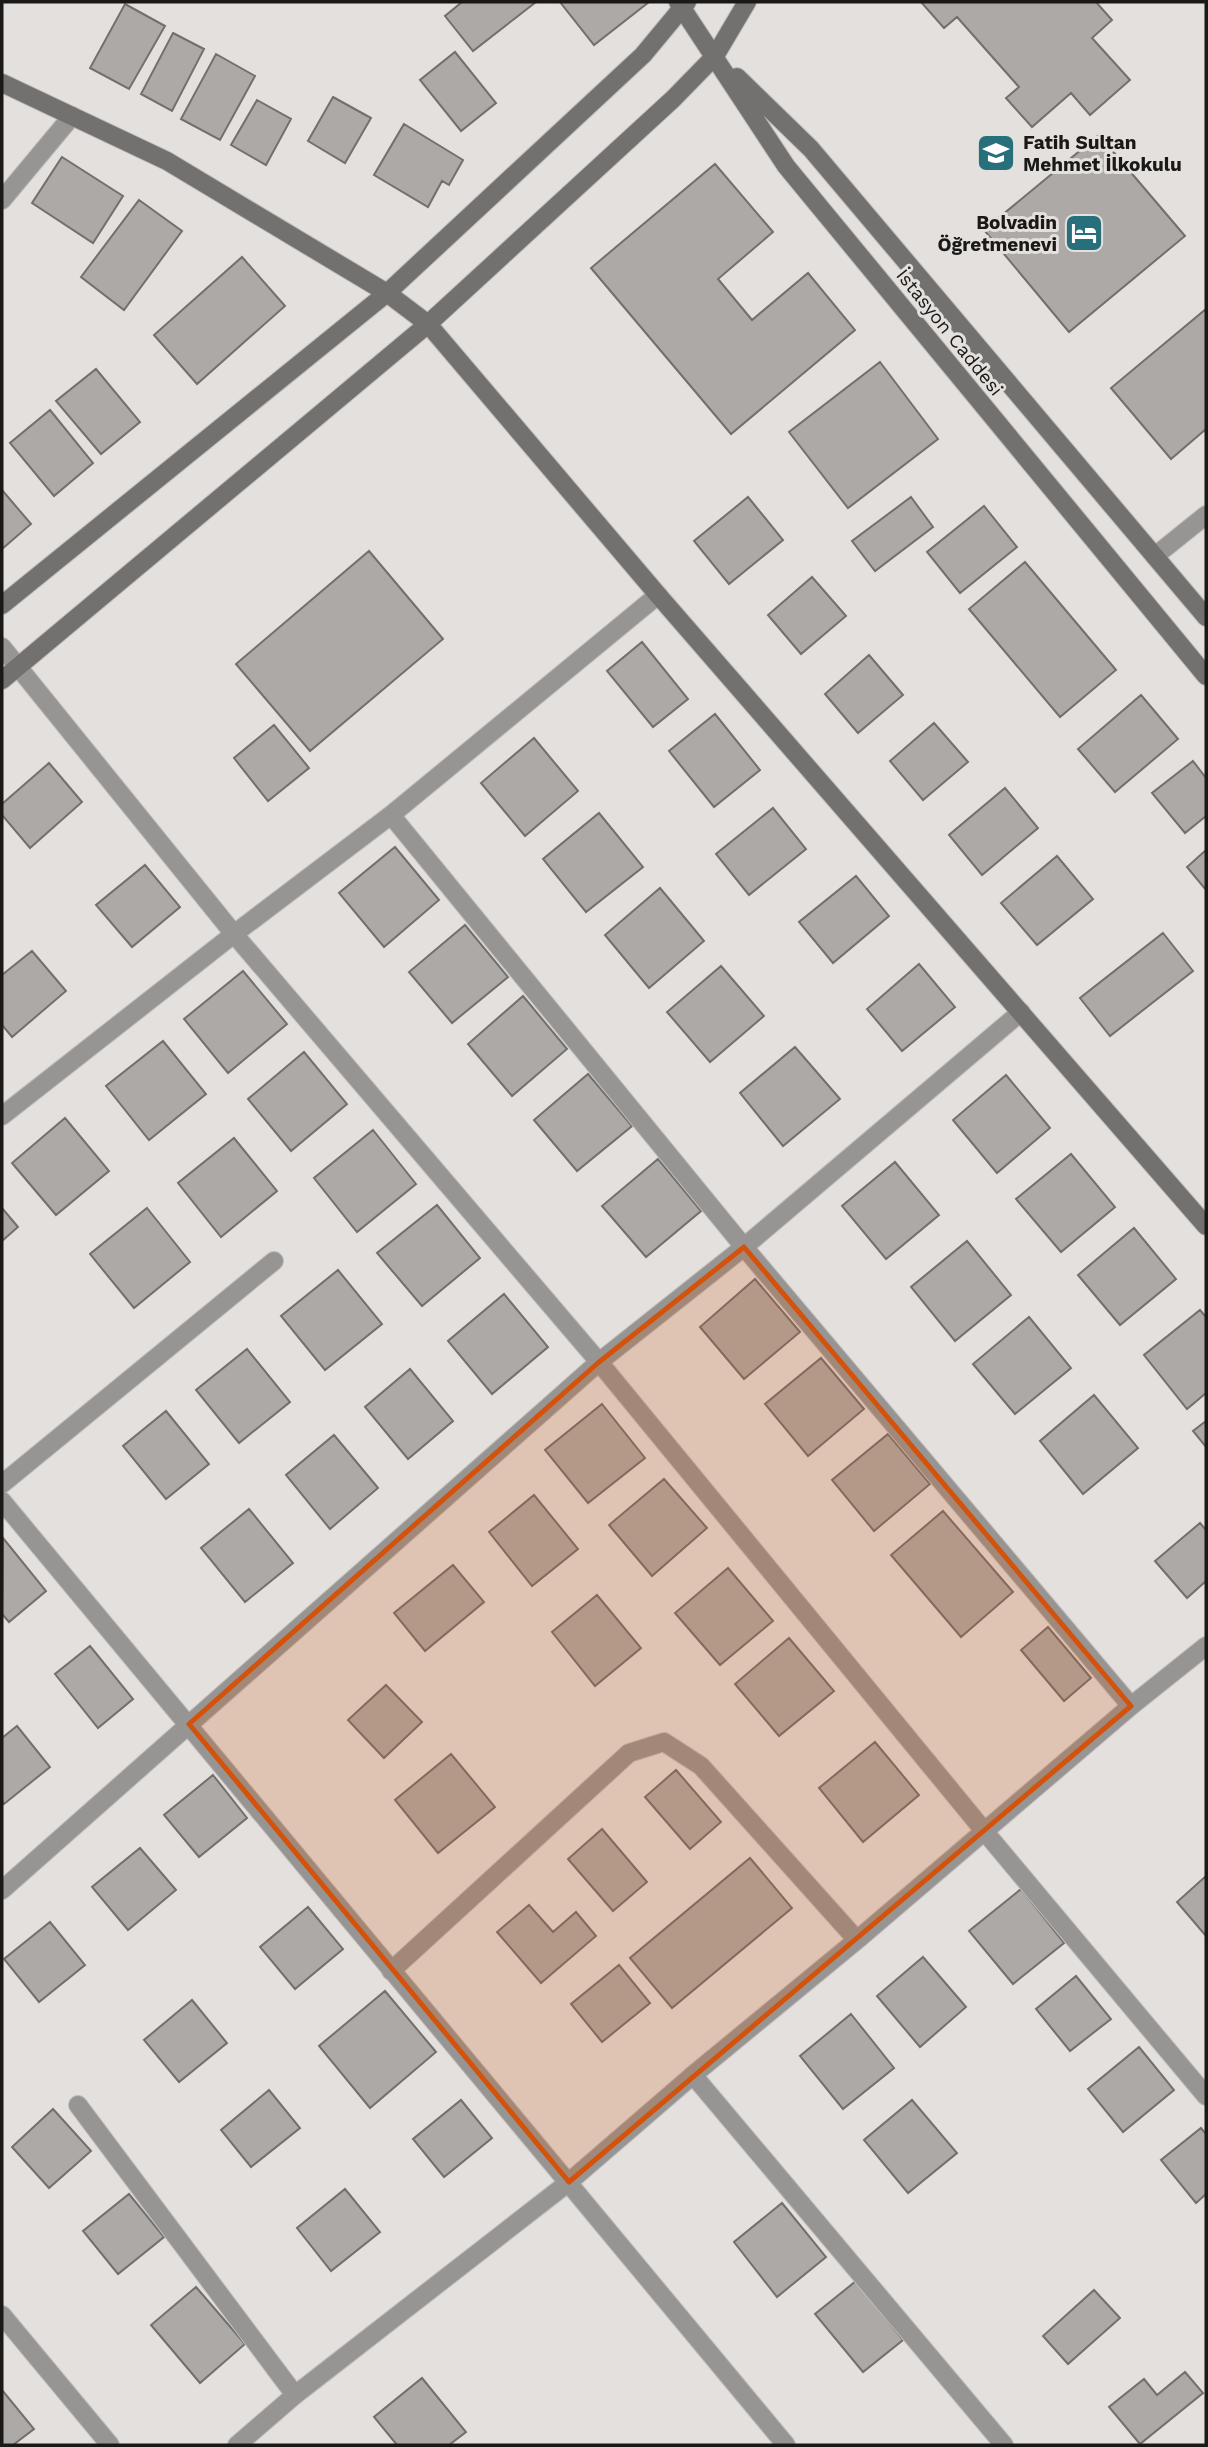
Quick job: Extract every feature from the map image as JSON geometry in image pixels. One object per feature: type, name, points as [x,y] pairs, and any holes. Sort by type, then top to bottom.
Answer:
[{"type":"main road","points":[[2,680],[428,324],[673,99],[715,56],[747,2]]},
{"type":"main road","points":[[2,605],[387,293],[643,55],[683,4]]},
{"type":"main road","name":"İstasyon Caddesi","points":[[683,4],[786,166],[1206,676]]},
{"type":"main road","points":[[715,56],[811,149],[1206,617]]},
{"type":"main road","points":[[2,82],[167,161],[387,293],[428,324],[658,595],[1206,1226]]},
{"type":"street","points":[[2,201],[72,116]]},
{"type":"street","points":[[1155,556],[1206,515]]},
{"type":"street","points":[[2,1116],[390,815],[658,595]]},
{"type":"street","points":[[2,647],[234,934],[599,1362],[1206,2096]]},
{"type":"street","points":[[390,815],[744,1247],[1131,1706]]},
{"type":"street","points":[[2,1890],[599,1362],[744,1247],[1021,1012]]},
{"type":"street","points":[[2,1484],[274,1261]]},
{"type":"street","points":[[2,1501],[786,2445]]},
{"type":"street","points":[[237,2445],[295,2395],[569,2182],[693,2075],[858,1940],[1131,1706],[1206,1646]]},
{"type":"street","points":[[391,1971],[629,1753],[664,1742],[701,1766],[858,1940]]},
{"type":"street","points":[[693,2075],[1004,2445]]},
{"type":"street","points":[[78,2105],[295,2395]]},
{"type":"street","points":[[2,2315],[110,2445]]},
{"type":"highlighted area","points":[[744,1247],[1131,1706],[569,2182],[189,1724],[599,1362]]},
{"type":"building","points":[[462,2],[536,2],[473,51],[445,16]]},
{"type":"building","points":[[560,2],[649,2],[594,45]]},
{"type":"building","points":[[921,2],[1096,2],[1112,20],[1092,38],[1130,80],[1090,115],[1071,93],[1032,127],[1006,98],[1019,87],[957,17],[944,28]]},
{"type":"building","points":[[125,4],[165,26],[129,89],[90,68]]},
{"type":"building","points":[[173,33],[204,49],[172,111],[141,94]]},
{"type":"building","points":[[455,52],[496,103],[461,131],[420,80]]},
{"type":"building","points":[[216,54],[255,76],[220,140],[181,119]]},
{"type":"building","points":[[333,97],[371,118],[345,163],[308,141]]},
{"type":"building","points":[[257,100],[291,119],[266,165],[231,145]]},
{"type":"building","points":[[404,124],[463,160],[449,185],[442,181],[428,207],[374,175]]},
{"type":"building","name":"Bolvadin Öğretmenevi","points":[[1099,135],[1185,236],[1069,332],[984,230]]},
{"type":"building","points":[[62,157],[123,196],[93,243],[32,203]]},
{"type":"building","points":[[715,164],[773,232],[718,279],[752,320],[808,273],[855,330],[731,434],[591,268]]},
{"type":"building","points":[[139,200],[182,231],[124,310],[81,277]]},
{"type":"building","points":[[242,257],[285,306],[197,384],[154,335]]},
{"type":"building","points":[[1206,309],[1206,429],[1171,459],[1111,388]]},
{"type":"building","points":[[880,362],[938,439],[848,508],[789,432]]},
{"type":"building","points":[[96,369],[140,422],[101,454],[56,401]]},
{"type":"building","points":[[50,410],[93,463],[54,496],[10,443]]},
{"type":"building","points":[[2,490],[31,524],[2,549]]},
{"type":"building","points":[[748,497],[783,540],[729,584],[694,541]]},
{"type":"building","points":[[911,497],[933,527],[875,571],[852,541]]},
{"type":"building","points":[[984,506],[1017,547],[960,593],[927,552]]},
{"type":"building","points":[[369,551],[443,639],[310,751],[236,664]]},
{"type":"building","points":[[1025,562],[1116,670],[1060,717],[969,609]]},
{"type":"building","points":[[812,577],[846,616],[801,654],[768,615]]},
{"type":"building","points":[[642,642],[688,699],[653,727],[607,671]]},
{"type":"building","points":[[869,655],[903,695],[858,733],[825,694]]},
{"type":"building","points":[[1141,695],[1178,739],[1115,792],[1078,749]]},
{"type":"building","points":[[715,714],[760,770],[714,807],[669,751]]},
{"type":"building","points":[[934,723],[968,762],[923,800],[890,761]]},
{"type":"building","points":[[274,725],[309,768],[268,801],[234,758]]},
{"type":"building","points":[[534,738],[578,791],[525,836],[481,783]]},
{"type":"building","points":[[1193,761],[1206,778],[1206,816],[1185,833],[1152,793]]},
{"type":"building","points":[[49,763],[82,802],[30,848],[2,815],[2,804]]},
{"type":"building","points":[[1005,788],[1038,828],[982,875],[949,835]]},
{"type":"building","points":[[773,808],[806,849],[749,895],[716,854]]},
{"type":"building","points":[[599,813],[643,867],[586,912],[543,859]]},
{"type":"building","points":[[395,847],[439,900],[384,947],[339,893]]},
{"type":"building","points":[[1206,850],[1206,890],[1187,867]]},
{"type":"building","points":[[1057,856],[1093,899],[1037,945],[1001,903]]},
{"type":"building","points":[[145,865],[180,907],[132,947],[96,905]]},
{"type":"building","points":[[856,876],[889,916],[833,963],[799,922]]},
{"type":"building","points":[[660,888],[704,941],[649,988],[605,935]]},
{"type":"building","points":[[465,925],[508,977],[452,1023],[409,972]]},
{"type":"building","points":[[1163,933],[1193,971],[1110,1036],[1080,998]]},
{"type":"building","points":[[32,951],[66,991],[12,1037],[2,1025],[2,975]]},
{"type":"building","points":[[919,964],[955,1007],[902,1051],[867,1009]]},
{"type":"building","points":[[721,966],[764,1016],[710,1062],[667,1012]]},
{"type":"building","points":[[243,971],[287,1024],[228,1073],[184,1019]]},
{"type":"building","points":[[523,996],[567,1049],[512,1096],[468,1044]]},
{"type":"building","points":[[163,1041],[206,1094],[149,1140],[106,1086]]},
{"type":"building","points":[[795,1047],[840,1099],[783,1146],[740,1093]]},
{"type":"building","points":[[304,1052],[347,1104],[291,1151],[248,1099]]},
{"type":"building","points":[[588,1074],[632,1126],[577,1171],[534,1120]]},
{"type":"building","points":[[1006,1075],[1050,1128],[997,1173],[953,1120]]},
{"type":"building","points":[[65,1118],[109,1171],[56,1215],[12,1163]]},
{"type":"building","points":[[373,1130],[416,1184],[357,1232],[314,1178]]},
{"type":"building","points":[[234,1138],[277,1191],[221,1237],[178,1183]]},
{"type":"building","points":[[1071,1154],[1115,1207],[1061,1252],[1016,1199]]},
{"type":"building","points":[[658,1159],[701,1211],[646,1257],[602,1206]]},
{"type":"building","points":[[895,1162],[939,1215],[886,1259],[842,1206]]},
{"type":"building","points":[[437,1205],[480,1258],[422,1306],[377,1253]]},
{"type":"building","points":[[2,1208],[18,1227],[2,1241]]},
{"type":"building","points":[[147,1208],[190,1262],[134,1308],[90,1254]]},
{"type":"building","points":[[1134,1228],[1176,1279],[1120,1325],[1078,1275]]},
{"type":"building","points":[[967,1241],[1011,1295],[955,1341],[911,1287]]},
{"type":"building","points":[[338,1270],[382,1324],[325,1370],[281,1316]]},
{"type":"building","points":[[755,1279],[800,1332],[744,1379],[700,1327]]},
{"type":"building","points":[[504,1294],[548,1347],[492,1394],[448,1341]]},
{"type":"building","points":[[1200,1310],[1206,1317],[1206,1393],[1187,1409],[1144,1355]]},
{"type":"building","points":[[1029,1317],[1071,1368],[1015,1414],[973,1364]]},
{"type":"building","points":[[247,1349],[290,1402],[239,1443],[196,1390]]},
{"type":"building","points":[[821,1358],[864,1409],[808,1456],[765,1404]]},
{"type":"building","points":[[410,1369],[453,1421],[408,1459],[365,1407]]},
{"type":"building","points":[[1094,1395],[1138,1448],[1083,1494],[1040,1441]]},
{"type":"building","points":[[602,1404],[645,1458],[588,1503],[545,1450]]},
{"type":"building","points":[[166,1411],[209,1464],[166,1499],[123,1446]]},
{"type":"building","points":[[1206,1421],[1206,1447],[1193,1431]]},
{"type":"building","points":[[888,1434],[930,1484],[874,1531],[832,1480]]},
{"type":"building","points":[[334,1435],[378,1488],[330,1529],[286,1475]]},
{"type":"building","points":[[664,1479],[707,1528],[652,1576],[609,1525]]},
{"type":"building","points":[[534,1495],[578,1549],[532,1586],[489,1532]]},
{"type":"building","points":[[249,1509],[293,1563],[245,1602],[201,1548]]},
{"type":"building","points":[[943,1511],[1013,1592],[961,1637],[891,1555]]},
{"type":"building","points":[[1200,1523],[1206,1530],[1206,1581],[1187,1598],[1155,1561]]},
{"type":"building","points":[[3,1538],[46,1591],[9,1622],[2,1614]]},
{"type":"building","points":[[453,1565],[484,1602],[425,1651],[394,1613]]},
{"type":"building","points":[[728,1568],[773,1621],[720,1665],[675,1613]]},
{"type":"building","points":[[597,1595],[641,1648],[595,1686],[552,1632]]},
{"type":"building","points":[[1048,1627],[1091,1678],[1064,1701],[1021,1650]]},
{"type":"building","points":[[789,1638],[834,1691],[779,1736],[735,1684]]},
{"type":"building","points":[[90,1646],[133,1699],[98,1728],[55,1674]]},
{"type":"building","points":[[386,1685],[422,1722],[384,1758],[348,1720]]},
{"type":"building","points":[[17,1726],[50,1767],[4,1804],[2,1738]]},
{"type":"building","points":[[875,1742],[919,1795],[863,1842],[819,1788]]},
{"type":"building","points":[[451,1754],[495,1807],[438,1853],[395,1800]]},
{"type":"building","points":[[676,1770],[721,1822],[690,1849],[645,1797]]},
{"type":"building","points":[[213,1775],[247,1818],[199,1857],[164,1815]]},
{"type":"building","points":[[602,1829],[647,1882],[613,1911],[568,1859]]},
{"type":"building","points":[[140,1848],[176,1890],[128,1930],[92,1887]]},
{"type":"building","points":[[750,1858],[792,1908],[672,2008],[630,1958]]},
{"type":"building","points":[[1206,1876],[1206,1936],[1177,1902]]},
{"type":"building","points":[[1021,1889],[1064,1943],[1013,1984],[969,1931]]},
{"type":"building","points":[[529,1905],[553,1932],[576,1912],[596,1936],[541,1983],[497,1932]]},
{"type":"building","points":[[308,1907],[343,1949],[295,1989],[260,1947]]},
{"type":"building","points":[[50,1922],[85,1965],[39,2002],[4,1959]]},
{"type":"building","points":[[923,1957],[966,2007],[920,2047],[877,1996]]},
{"type":"building","points":[[619,1965],[650,2003],[602,2042],[571,2004]]},
{"type":"building","points":[[1076,1976],[1111,2019],[1070,2051],[1036,2009]]},
{"type":"building","points":[[385,1991],[436,2052],[370,2108],[319,2046]]},
{"type":"building","points":[[192,2000],[227,2043],[179,2082],[144,2040]]},
{"type":"building","points":[[851,2014],[894,2068],[843,2109],[800,2056]]},
{"type":"building","points":[[1139,2047],[1174,2090],[1123,2132],[1088,2089]]},
{"type":"building","points":[[269,2090],[300,2128],[251,2167],[221,2130]]},
{"type":"building","points":[[461,2100],[492,2138],[444,2177],[413,2139]]},
{"type":"building","points":[[912,2100],[957,2153],[908,2193],[864,2140]]},
{"type":"building","points":[[53,2109],[91,2151],[49,2188],[12,2147]]},
{"type":"building","points":[[1201,2128],[1206,2134],[1206,2194],[1196,2203],[1161,2160]]},
{"type":"building","points":[[345,2189],[380,2232],[331,2271],[297,2228]]},
{"type":"building","points":[[129,2194],[164,2237],[118,2274],[83,2231]]},
{"type":"building","points":[[782,2203],[826,2257],[777,2297],[734,2242]]},
{"type":"building","points":[[856,2281],[903,2340],[863,2372],[815,2314]]},
{"type":"building","points":[[196,2287],[245,2344],[200,2383],[151,2325]]},
{"type":"building","points":[[1094,2290],[1120,2318],[1068,2364],[1043,2336]]},
{"type":"building","points":[[1185,2372],[1203,2393],[1140,2444],[1109,2407],[1144,2379],[1157,2395]]},
{"type":"building","points":[[422,2378],[466,2432],[449,2445],[397,2445],[374,2417]]},
{"type":"building","points":[[2,2390],[34,2429],[13,2445],[2,2445]]},
{"type":"place","name":"Fatih Sultan Mehmet İlkokulu","points":[[996,153]]},
{"type":"place","name":"Bolvadin Öğretmenevi","points":[[1084,233]]}]
